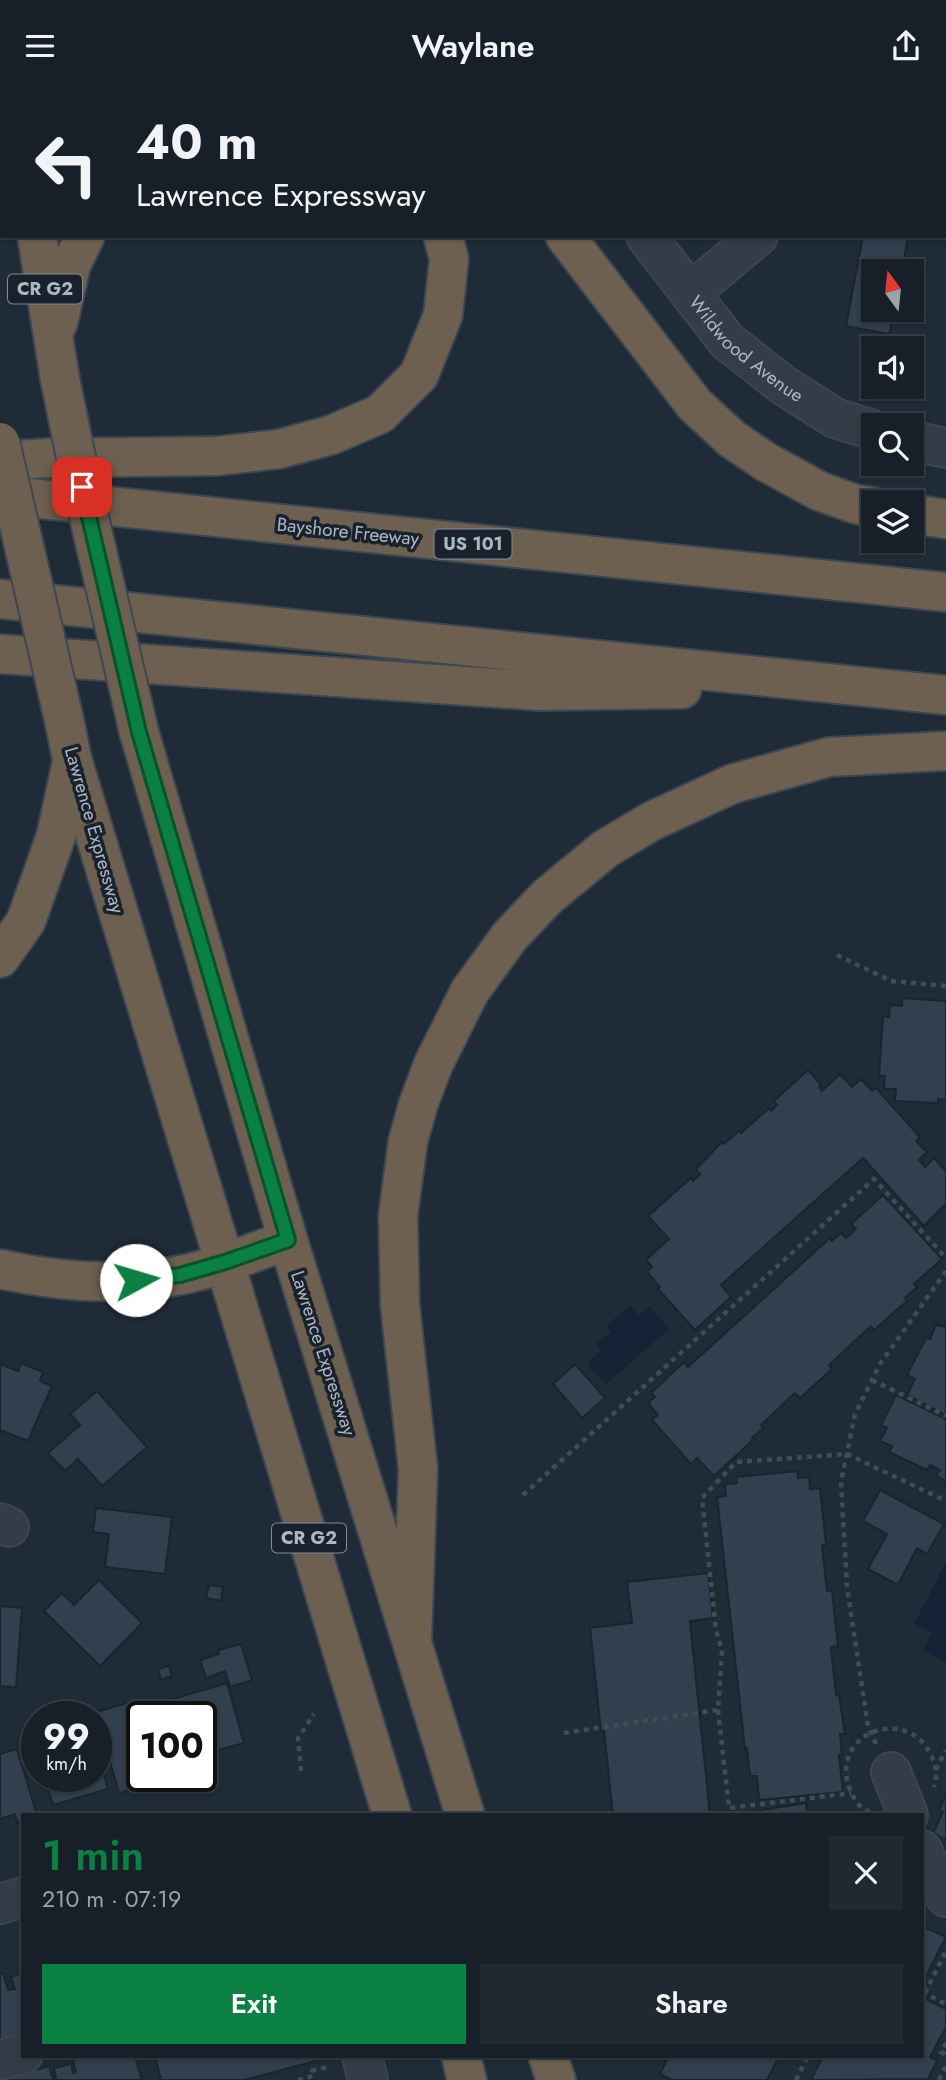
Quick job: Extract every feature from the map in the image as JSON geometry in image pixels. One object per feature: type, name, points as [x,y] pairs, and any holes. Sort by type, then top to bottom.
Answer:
[{"type":"highway","name":"Lawrence Expressway","points":[[37,238],[60,379],[91,528],[139,732],[288,1240],[464,1813]]},
{"type":"highway","points":[[54,342],[71,265],[84,238]]},
{"type":"highway","points":[[0,461],[217,456],[279,449],[331,435],[380,414],[419,375],[443,315],[449,259],[444,238]]},
{"type":"highway","points":[[567,238],[695,405],[732,439],[819,491],[861,505]]},
{"type":"highway","name":"Lawrence Expressway","points":[[0,442],[69,742],[391,1813]]},
{"type":"highway","name":"Bayshore Freeway","points":[[0,495],[946,592]]},
{"type":"highway","points":[[924,515],[946,519]]},
{"type":"highway","points":[[0,599],[946,695]]},
{"type":"highway","points":[[0,654],[540,691],[869,688]]},
{"type":"highway","points":[[0,958],[26,921],[55,836],[69,742]]},
{"type":"highway","points":[[412,1641],[418,1469],[400,1305],[398,1216],[408,1142],[418,1105],[433,1065],[470,991],[510,936],[547,897],[605,849],[652,821],[732,784],[829,757],[946,751]]},
{"type":"highway","points":[[0,1269],[30,1276],[113,1282],[180,1275],[288,1240]]},
{"type":"highway","points":[[461,2058],[467,2080]]},
{"type":"highway","points":[[549,2058],[556,2080]]},
{"type":"street","name":"Wildwood Avenue","points":[[648,238],[727,341],[783,385],[835,418],[861,426]]},
{"type":"street","points":[[690,293],[756,238]]},
{"type":"street","points":[[924,443],[946,447]]},
{"type":"street","points":[[891,1772],[907,1813]]},
{"type":"street","points":[[924,1855],[933,1878],[946,1897]]},
{"type":"street","points":[[0,1904],[21,1898]]},
{"type":"street","points":[[0,2060],[21,2055]]},
{"type":"street","points":[[362,2058],[368,2080]]},
{"type":"path","points":[[837,955],[891,981],[946,986]]},
{"type":"path","points":[[523,1495],[874,1179],[946,1258]]},
{"type":"path","points":[[891,1772],[868,1727],[847,1587],[841,1482],[855,1414],[880,1364],[946,1271]]},
{"type":"path","points":[[872,1380],[946,1416]]},
{"type":"path","points":[[850,1793],[729,1808],[718,1710],[722,1651],[716,1630],[702,1498],[736,1462],[846,1454],[946,1501]]},
{"type":"path","points":[[564,1733],[718,1710]]},
{"type":"path","points":[[301,1771],[298,1738],[314,1714]]},
{"type":"path","points":[[936,1771],[946,1751]]},
{"type":"path","points":[[946,1951],[924,1992],[946,2004]]},
{"type":"path","points":[[946,2043],[941,2052],[946,2055]]},
{"type":"path","points":[[796,2080],[807,2058]]},
{"type":"path","points":[[939,2080],[946,2066]]},
{"type":"water","points":[[630,1305],[639,1315],[650,1306],[669,1329],[606,1384],[587,1363],[601,1351],[596,1344],[611,1332],[607,1325]]},
{"type":"water","points":[[946,1562],[946,1662],[923,1650],[932,1633],[914,1624]]},
{"type":"building","points":[[863,238],[908,238],[904,259],[861,259],[861,322],[892,322],[889,334],[846,326]]},
{"type":"building","points":[[902,998],[946,1001],[946,1100],[938,1099],[938,1103],[895,1101],[896,1089],[884,1089],[885,1076],[879,1076],[883,1016],[889,1017],[890,1005],[902,1006]]},
{"type":"building","points":[[808,1070],[821,1085],[819,1087],[822,1091],[840,1074],[852,1087],[861,1079],[872,1091],[876,1088],[920,1137],[916,1141],[927,1152],[919,1160],[925,1167],[934,1158],[946,1171],[946,1203],[924,1226],[863,1158],[721,1285],[731,1297],[695,1330],[658,1289],[660,1287],[647,1272],[652,1267],[646,1260],[669,1239],[648,1216],[691,1178],[693,1181],[700,1174],[696,1169],[722,1142],[724,1144],[739,1131],[741,1133],[769,1108],[771,1111],[777,1105],[774,1101]]},
{"type":"building","points":[[883,1195],[942,1259],[914,1284],[917,1287],[905,1298],[907,1301],[874,1330],[871,1326],[829,1365],[832,1369],[800,1398],[795,1393],[761,1425],[763,1428],[752,1438],[754,1439],[714,1476],[697,1458],[691,1464],[652,1420],[658,1415],[648,1403],[655,1397],[651,1393],[684,1362],[688,1367],[830,1238],[832,1241],[841,1233],[846,1238],[856,1229],[851,1224]]},
{"type":"building","points":[[936,1325],[946,1327],[946,1415],[907,1395],[915,1379],[907,1375],[926,1338],[930,1339]]},
{"type":"building","points":[[21,1363],[43,1372],[40,1381],[52,1386],[28,1441],[0,1430],[0,1364],[18,1371]]},
{"type":"building","points":[[575,1364],[605,1398],[582,1418],[553,1384]]},
{"type":"building","points":[[97,1391],[147,1447],[102,1486],[78,1459],[65,1471],[48,1453],[80,1425],[70,1414]]},
{"type":"building","points":[[896,1395],[946,1419],[946,1481],[936,1476],[940,1470],[930,1465],[927,1470],[889,1452],[892,1446],[880,1441],[887,1428],[881,1425]]},
{"type":"building","points":[[797,1471],[798,1478],[809,1477],[810,1489],[820,1488],[826,1545],[822,1545],[827,1591],[832,1591],[838,1646],[831,1647],[836,1695],[839,1695],[845,1734],[840,1734],[842,1755],[839,1755],[843,1792],[759,1800],[757,1776],[750,1776],[747,1748],[745,1749],[717,1497],[726,1496],[725,1484],[737,1483],[736,1477]]},
{"type":"building","points":[[880,1490],[944,1524],[927,1554],[917,1548],[898,1585],[868,1569],[887,1534],[863,1521]]},
{"type":"building","points":[[96,1508],[172,1517],[165,1574],[105,1567],[109,1534],[93,1532]]},
{"type":"building","points":[[708,1573],[713,1618],[690,1621],[710,1813],[613,1813],[590,1628],[632,1623],[627,1582]]},
{"type":"building","points":[[99,1580],[142,1623],[100,1666],[44,1611],[62,1593],[74,1605]]},
{"type":"building","points":[[209,1585],[223,1587],[221,1601],[206,1598]]},
{"type":"building","points":[[0,1606],[22,1608],[16,1687],[0,1686]]},
{"type":"building","points":[[241,1644],[252,1680],[230,1687],[225,1671],[206,1678],[200,1660],[219,1654],[218,1650]]},
{"type":"building","points":[[169,1666],[172,1676],[161,1680],[158,1669]]},
{"type":"building","points":[[227,1683],[244,1743],[217,1750],[217,1701],[173,1699]]},
{"type":"building","points":[[126,1703],[126,1791],[119,1793],[112,1768],[112,1707]]},
{"type":"building","points":[[17,1749],[21,1762],[21,1792],[30,1792],[36,1813],[21,1813],[21,1822],[17,1823],[15,1814],[0,1819],[0,1754]]},
{"type":"building","points":[[49,1792],[98,1792],[53,1805]]},
{"type":"building","points":[[946,1795],[946,1840],[933,1833],[943,1812],[939,1810]]},
{"type":"building","points":[[806,1803],[807,1813],[762,1813],[762,1810]]},
{"type":"building","points":[[924,1927],[946,1937],[924,1980]]},
{"type":"building","points":[[3,1973],[8,1990],[15,1989],[11,1977],[21,1974],[21,2038],[0,2044],[0,1974]]},
{"type":"building","points":[[924,1998],[946,2009],[946,2027],[930,2057],[937,2061],[928,2079],[811,2080],[822,2058],[924,2058]]},
{"type":"building","points":[[135,2058],[142,2080],[0,2080],[49,2066],[53,2079],[56,2078],[54,2068],[71,2064],[73,2073],[76,2072],[73,2060]]},
{"type":"building","points":[[156,2058],[315,2058],[316,2061],[244,2080],[161,2080]]},
{"type":"building","points":[[668,2058],[778,2058],[767,2080],[672,2080],[660,2074]]},
{"type":"route","points":[[82,487],[139,732],[288,1240],[180,1275],[136,1280]]}]
